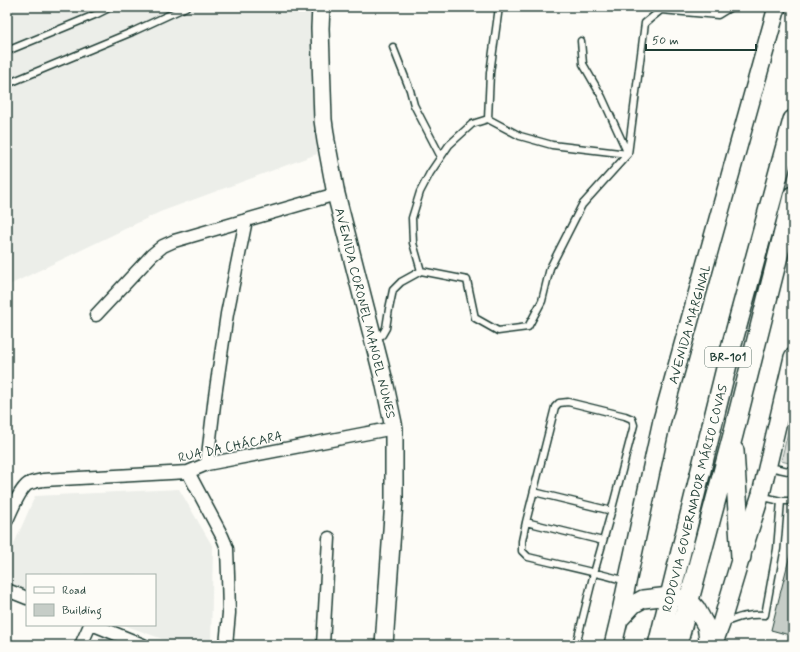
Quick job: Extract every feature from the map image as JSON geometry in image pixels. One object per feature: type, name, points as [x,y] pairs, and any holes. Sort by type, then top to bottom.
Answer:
[{"type":"main road","name":"AVENIDA CORONEL MANOEL NUNES","points":[[321,7],[320,28],[323,120],[336,194],[384,381],[394,428],[394,501],[384,645]]},
{"type":"main road","name":"AVENIDA MARGINAL","points":[[613,645],[662,420],[777,7]]},
{"type":"main road","name":"RODOVIA GOVERNADOR MÁRIO COVAS","points":[[658,645],[732,344],[793,120]]},
{"type":"main road","name":"RODOVIA GOVERNADOR MÁRIO COVAS","points":[[677,645],[733,436],[793,196]]},
{"type":"main road","points":[[713,645],[721,624],[761,494],[793,358]]},
{"type":"main road","points":[[733,436],[741,557]]},
{"type":"main road","points":[[619,620],[634,604],[643,599],[670,596],[689,600],[696,608],[706,626],[709,645]]},
{"type":"street","points":[[96,315],[152,255],[163,246],[174,241],[336,194]]},
{"type":"street","points":[[207,464],[227,314],[246,220]]},
{"type":"street","name":"RUA DA CHÁCARA","points":[[7,520],[24,488],[28,484],[43,480],[188,472],[207,464],[394,428]]},
{"type":"street","points":[[188,472],[222,536],[227,549],[229,613],[226,645]]},
{"type":"street","points":[[323,645],[330,538]]},
{"type":"street","points":[[7,590],[26,598]]},
{"type":"street","points":[[81,645],[90,626]]},
{"type":"street","points":[[96,626],[143,645]]},
{"type":"lane","points":[[7,51],[111,7]]},
{"type":"lane","points":[[7,84],[132,32],[186,7]]},
{"type":"lane","points":[[488,119],[490,73],[499,7]]},
{"type":"lane","points":[[372,337],[382,335],[386,328],[393,290],[401,282],[420,271],[467,280],[475,318],[498,331],[528,327],[542,301],[550,268],[582,205],[628,154],[645,23],[661,10],[718,15],[731,7]]},
{"type":"lane","points":[[581,41],[583,64],[602,97],[628,154]]},
{"type":"lane","points":[[393,47],[410,90],[414,105],[441,157]]},
{"type":"lane","points":[[420,271],[413,243],[412,218],[420,192],[430,173],[449,145],[472,124],[488,119],[520,136],[552,145],[628,154]]},
{"type":"lane","points":[[576,645],[594,573],[612,511],[634,425],[632,419],[625,416],[568,402],[559,403],[556,407],[526,522],[522,541],[522,551],[528,557],[594,573],[628,581]]},
{"type":"lane","points":[[768,467],[793,472]]},
{"type":"lane","points":[[534,492],[612,511]]},
{"type":"lane","points":[[761,494],[768,498],[781,501],[793,501]]},
{"type":"lane","points":[[721,624],[738,617],[755,614],[765,615],[777,549],[781,501]]},
{"type":"lane","points":[[526,522],[603,542]]},
{"type":"shaded area","points":[[7,7],[311,7],[317,154],[160,212],[7,286]]},
{"type":"shaded area","points":[[793,412],[793,464],[781,461]]},
{"type":"shaded area","points":[[179,489],[213,547],[211,645],[179,645],[127,626],[156,626],[156,574],[26,574],[26,590],[7,582],[7,560],[35,496]]},
{"type":"building","points":[[793,543],[793,636],[771,630]]}]
